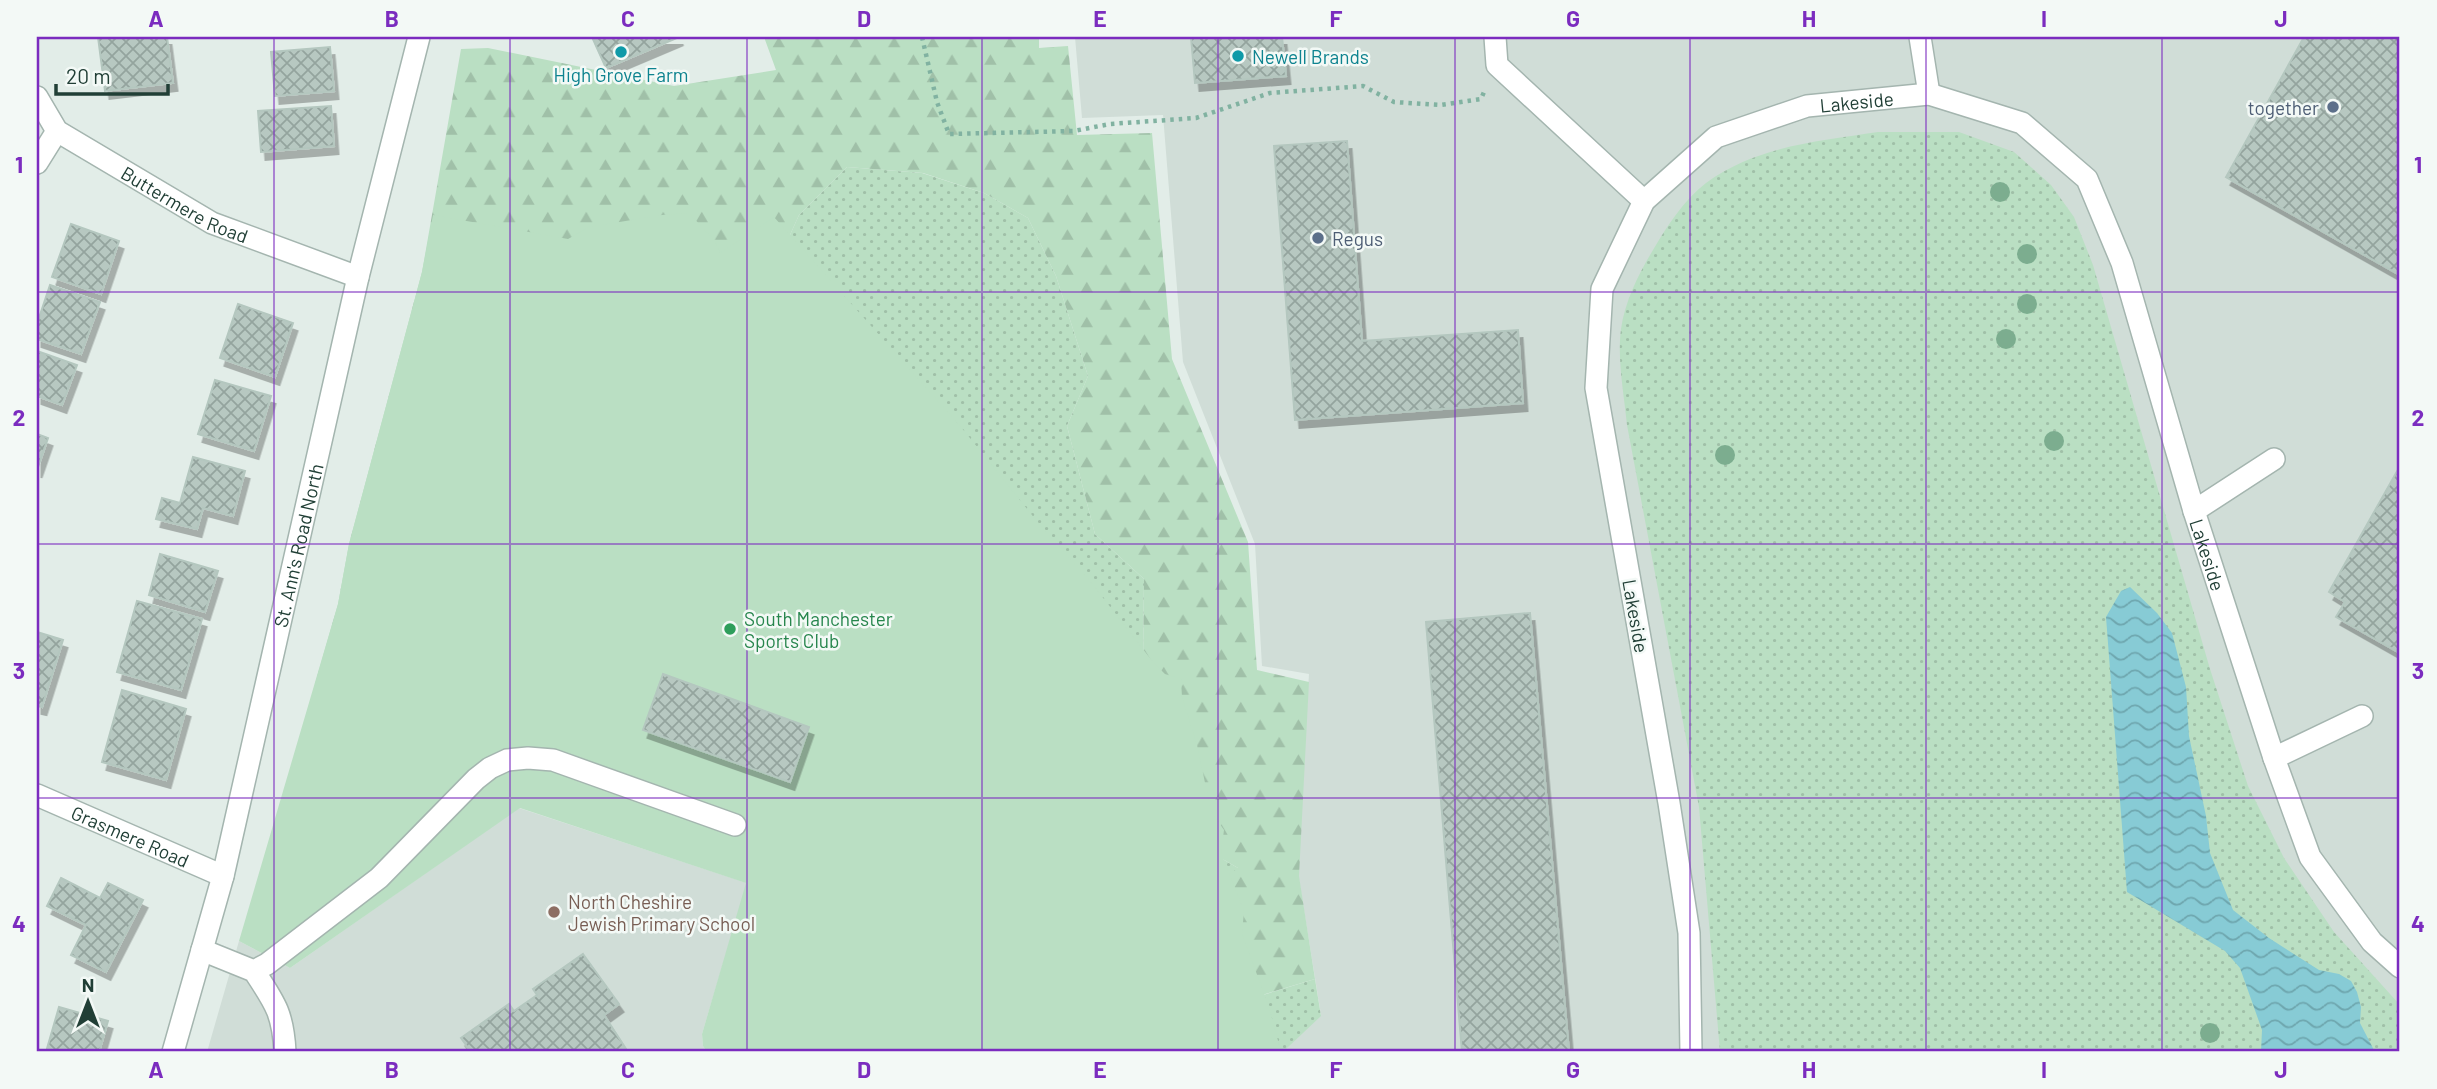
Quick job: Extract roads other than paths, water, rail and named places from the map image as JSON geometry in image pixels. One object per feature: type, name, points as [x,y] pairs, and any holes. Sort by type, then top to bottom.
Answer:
[{"type":"street","name":"St. Ann's Road North","points":[[173,1052],[223,876],[358,277],[419,37]]},
{"type":"street","points":[[1495,37],[1497,65],[1644,201]]},
{"type":"street","points":[[1920,37],[1929,94]]},
{"type":"street","name":"Lakeside","points":[[1691,1052],[1689,933],[1670,803],[1596,388],[1602,289],[1644,201],[1716,138],[1807,106],[1929,94],[2022,122],[2087,179],[2122,263],[2194,511],[2274,758],[2310,857],[2372,942],[2400,967]]},
{"type":"street","name":"Buttermere Road","points":[[37,97],[57,131],[212,223],[358,277]]},
{"type":"street","points":[[37,163],[57,131]]},
{"type":"street","points":[[2194,511],[2274,460]]},
{"type":"street","points":[[2274,758],[2362,716]]},
{"type":"street","points":[[254,971],[293,946],[379,878],[476,779],[507,760],[553,760],[735,825]]},
{"type":"street","name":"Grasmere Road","points":[[37,794],[223,876]]},
{"type":"street","points":[[202,950],[254,971],[275,1004],[284,1025],[285,1052]]},
{"type":"water","points":[[2130,587],[2157,613],[2172,633],[2186,687],[2189,736],[2206,816],[2210,853],[2233,910],[2269,938],[2319,970],[2339,974],[2351,981],[2361,1007],[2360,1023],[2375,1052],[2261,1052],[2262,1030],[2240,968],[2225,951],[2127,892],[2106,617],[2121,591]]},
{"type":"place","name":"High Grove Farm","points":[[621,52]]},
{"type":"place","name":"Newell Brands","points":[[1238,56]]},
{"type":"place","name":"together","points":[[2333,107]]},
{"type":"place","name":"Regus","points":[[1318,238]]},
{"type":"place","name":"South Manchester Sports Club","points":[[730,629]]},
{"type":"place","name":"North Cheshire Jewish Primary School","points":[[554,912]]}]
